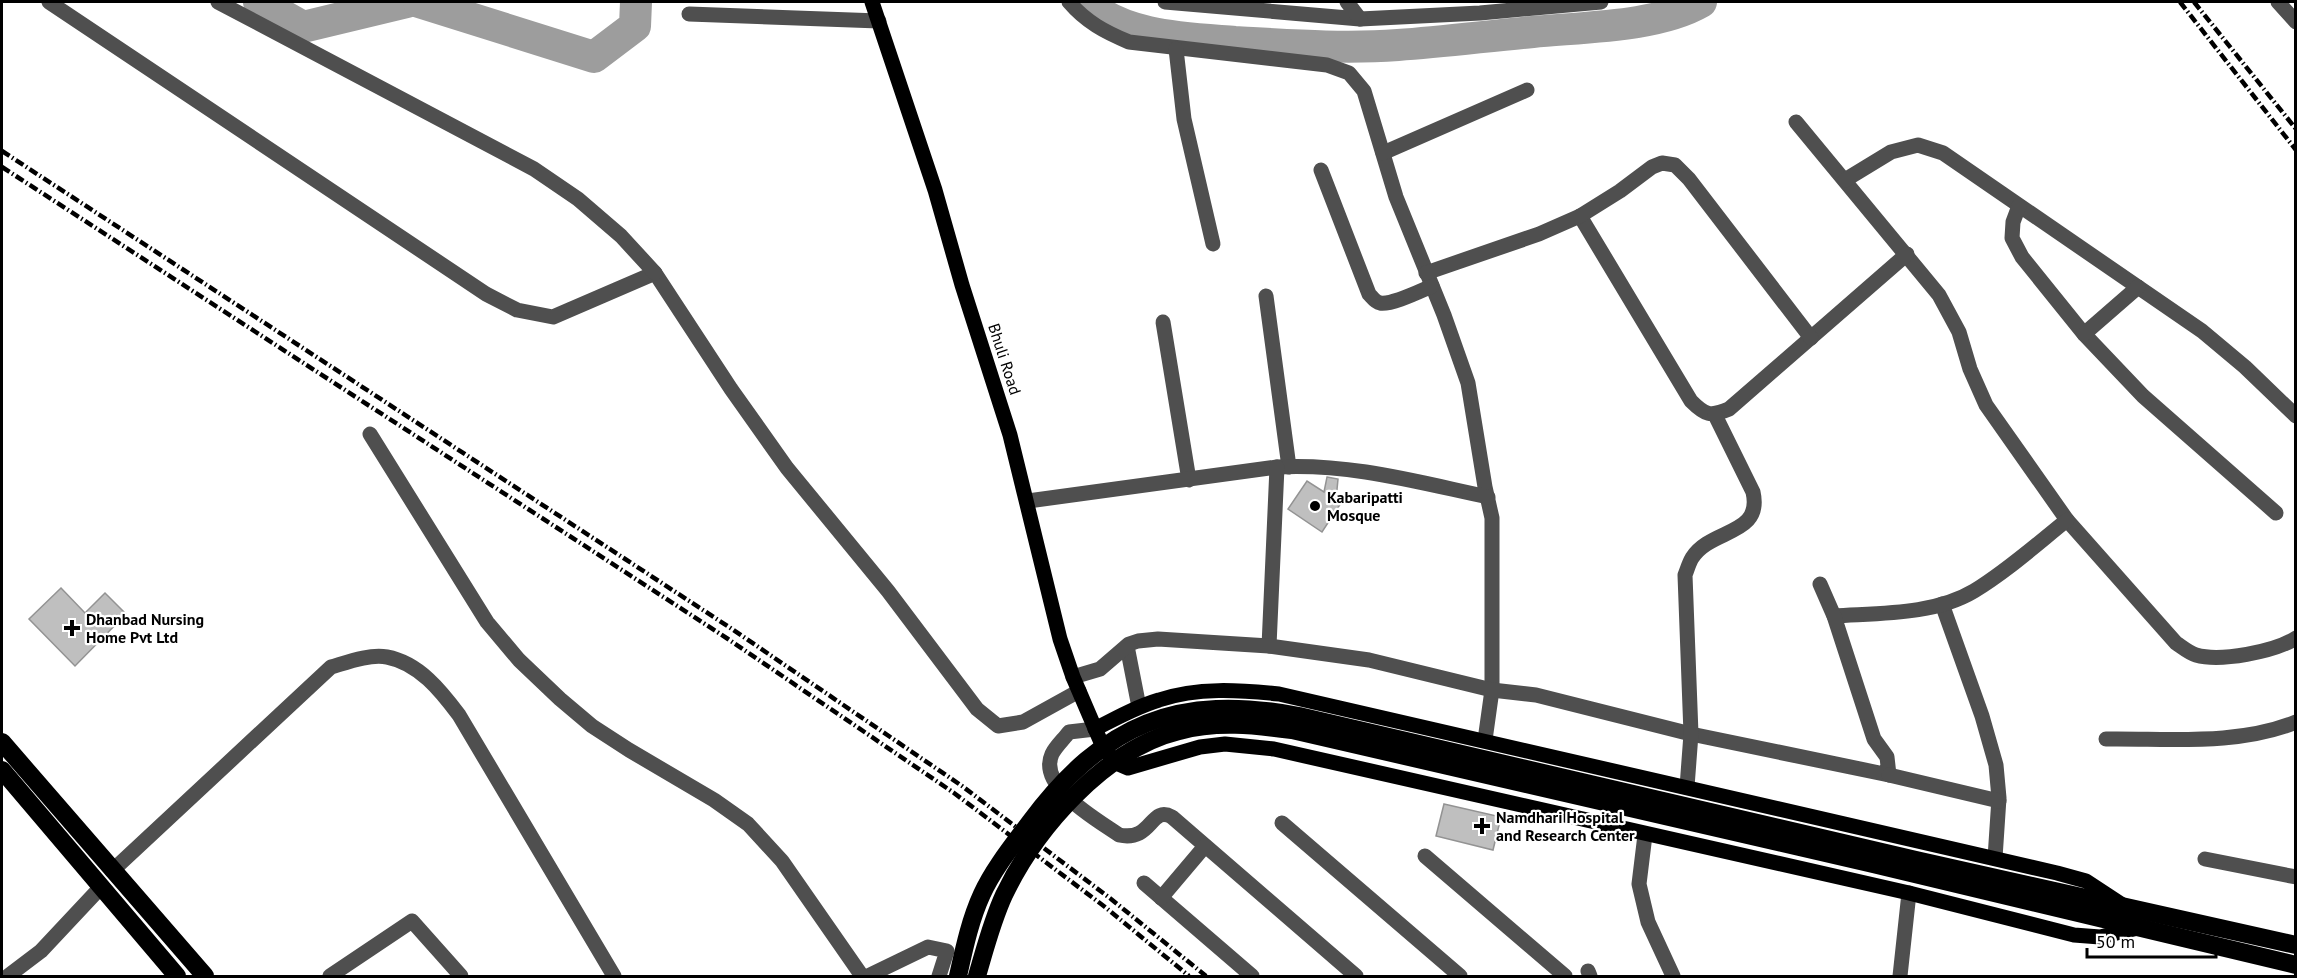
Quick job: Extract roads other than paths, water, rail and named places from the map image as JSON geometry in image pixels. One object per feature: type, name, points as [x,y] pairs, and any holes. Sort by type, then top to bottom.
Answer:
[{"type":"highway","points":[[958,976],[967,938],[982,894],[1010,849],[1057,787],[1100,749],[1139,726],[1192,711],[1216,708],[1266,710],[1299,716],[1916,860],[2056,899],[2140,928],[2161,924],[2295,945]]},
{"type":"highway","points":[[977,976],[993,920],[1005,893],[1033,847],[1078,794],[1101,771],[1142,744],[1178,731],[1208,725],[1244,724],[1292,730],[2056,899],[2128,908],[2161,924],[2295,965]]},
{"type":"highway","points":[[2,742],[205,976]]},
{"type":"highway","points":[[2,770],[177,976]]},
{"type":"main road","name":"Bhuli Road","points":[[872,2],[935,190],[962,285],[1010,435],[1060,639],[1095,729],[1114,762],[1128,768],[1179,751],[1225,744],[1274,749],[1645,835],[1909,893],[2074,935],[2100,937],[2140,928]]},
{"type":"main road","points":[[1095,729],[1139,707],[1179,695],[1203,692],[1224,690],[1257,692],[1327,703],[2086,881],[2128,908]]},
{"type":"street","points":[[48,2],[476,287],[517,310],[553,317],[655,273]]},
{"type":"street","points":[[218,2],[534,169],[578,199],[621,236],[655,273],[731,389],[787,468],[888,591],[977,709],[998,726],[1023,722],[1100,669],[1126,646],[1138,641],[1158,639],[1269,646],[1369,660],[1492,690],[1536,695],[1691,734],[1889,775],[1999,801]]},
{"type":"street","points":[[1069,2],[1080,15],[1104,32],[1129,42],[1327,64],[1349,73],[1364,91],[1396,196],[1468,383],[1492,518],[1492,690],[1485,740]]},
{"type":"street","points":[[1165,2],[1212,4],[1360,19],[1476,7],[1601,2]]},
{"type":"street","points":[[1347,2],[1360,19]]},
{"type":"street","points":[[2278,2],[2295,22]]},
{"type":"street","points":[[689,14],[879,21]]},
{"type":"street","points":[[1176,49],[1184,118],[1213,244]]},
{"type":"street","points":[[1383,153],[1527,90]]},
{"type":"street","points":[[1796,122],[1939,295],[1959,332],[1970,369],[1986,405],[2067,520],[2176,643],[2193,654],[2213,658],[2247,654],[2294,644]]},
{"type":"street","points":[[1845,180],[1892,152],[1918,145],[1943,153],[2202,331],[2245,367],[2295,416]]},
{"type":"street","points":[[1321,170],[1369,294],[1379,303],[1388,302],[1429,280],[1580,216],[1653,167],[1662,163],[1675,165],[1689,178],[1811,338]]},
{"type":"street","points":[[2019,206],[2013,222],[2012,238],[2022,257],[2084,334],[2143,396],[2276,513]]},
{"type":"street","points":[[1580,216],[1691,401],[1702,412],[1715,415],[1729,409],[1907,254]]},
{"type":"street","points":[[2084,334],[2138,286]]},
{"type":"street","points":[[1266,296],[1283,467],[1269,646]]},
{"type":"street","points":[[1163,322],[1189,480]]},
{"type":"street","points":[[1688,787],[1691,734],[1685,575],[1692,557],[1710,542],[1749,521],[1756,504],[1753,492],[1715,415]]},
{"type":"street","points":[[370,434],[487,622],[519,660],[592,726],[628,750],[714,800],[748,824],[782,861],[862,976]]},
{"type":"street","points":[[1028,501],[1305,466],[1360,470],[1488,498]]},
{"type":"street","points":[[1834,616],[1905,611],[1942,604],[1973,591],[2067,520]]},
{"type":"street","points":[[1820,584],[1834,616],[1874,739],[1887,757],[1889,775]]},
{"type":"street","points":[[1942,604],[1982,716],[1996,765],[1999,801],[1995,858]]},
{"type":"street","points":[[1126,646],[1139,707]]},
{"type":"street","points":[[112,871],[331,667],[359,659],[387,657],[417,670],[439,689],[459,715],[614,976]]},
{"type":"street","points":[[2106,739],[2223,737],[2252,734],[2295,722]]},
{"type":"street","points":[[1095,729],[1069,732],[1052,754],[1050,768],[1053,777],[1069,799],[1119,835],[1132,837],[1138,835],[1155,818],[1166,814],[1356,976]]},
{"type":"street","points":[[1282,823],[1460,976]]},
{"type":"street","points":[[1645,835],[1640,884],[1648,922],[1673,976]]},
{"type":"street","points":[[1161,898],[1205,846]]},
{"type":"street","points":[[1425,856],[1565,976]]},
{"type":"street","points":[[2205,859],[2295,877]]},
{"type":"street","points":[[1144,883],[1252,976]]},
{"type":"street","points":[[8,976],[41,951],[101,887]]},
{"type":"street","points":[[1900,976],[1909,893]]},
{"type":"street","points":[[330,976],[412,921],[461,976]]},
{"type":"street","points":[[868,976],[928,947],[946,951],[939,976]]},
{"type":"waterway","points":[[259,2],[303,27],[407,2]]},
{"type":"waterway","points":[[419,2],[594,57],[635,26],[636,2]]},
{"type":"waterway","points":[[1085,2],[1101,14],[1118,22],[1156,34],[1235,42],[1357,47],[1415,44],[1620,24],[1664,17],[1701,2]]},
{"type":"railway","points":[[2180,2],[2296,150]]},
{"type":"railway","points":[[2194,2],[2296,129]]},
{"type":"railway","points":[[2,151],[732,629],[962,786],[1111,899],[1206,976]]},
{"type":"railway","points":[[2,167],[728,639],[954,793],[1105,907],[1189,976]]},
{"type":"place","name":"Kabaripatti Mosque","points":[[1315,506]]},
{"type":"place","name":"Dhanbad Nursing Home Pvt Ltd","points":[[72,628]]},
{"type":"place","name":"Namdhari Hospital and Research Center","points":[[1482,826]]}]
